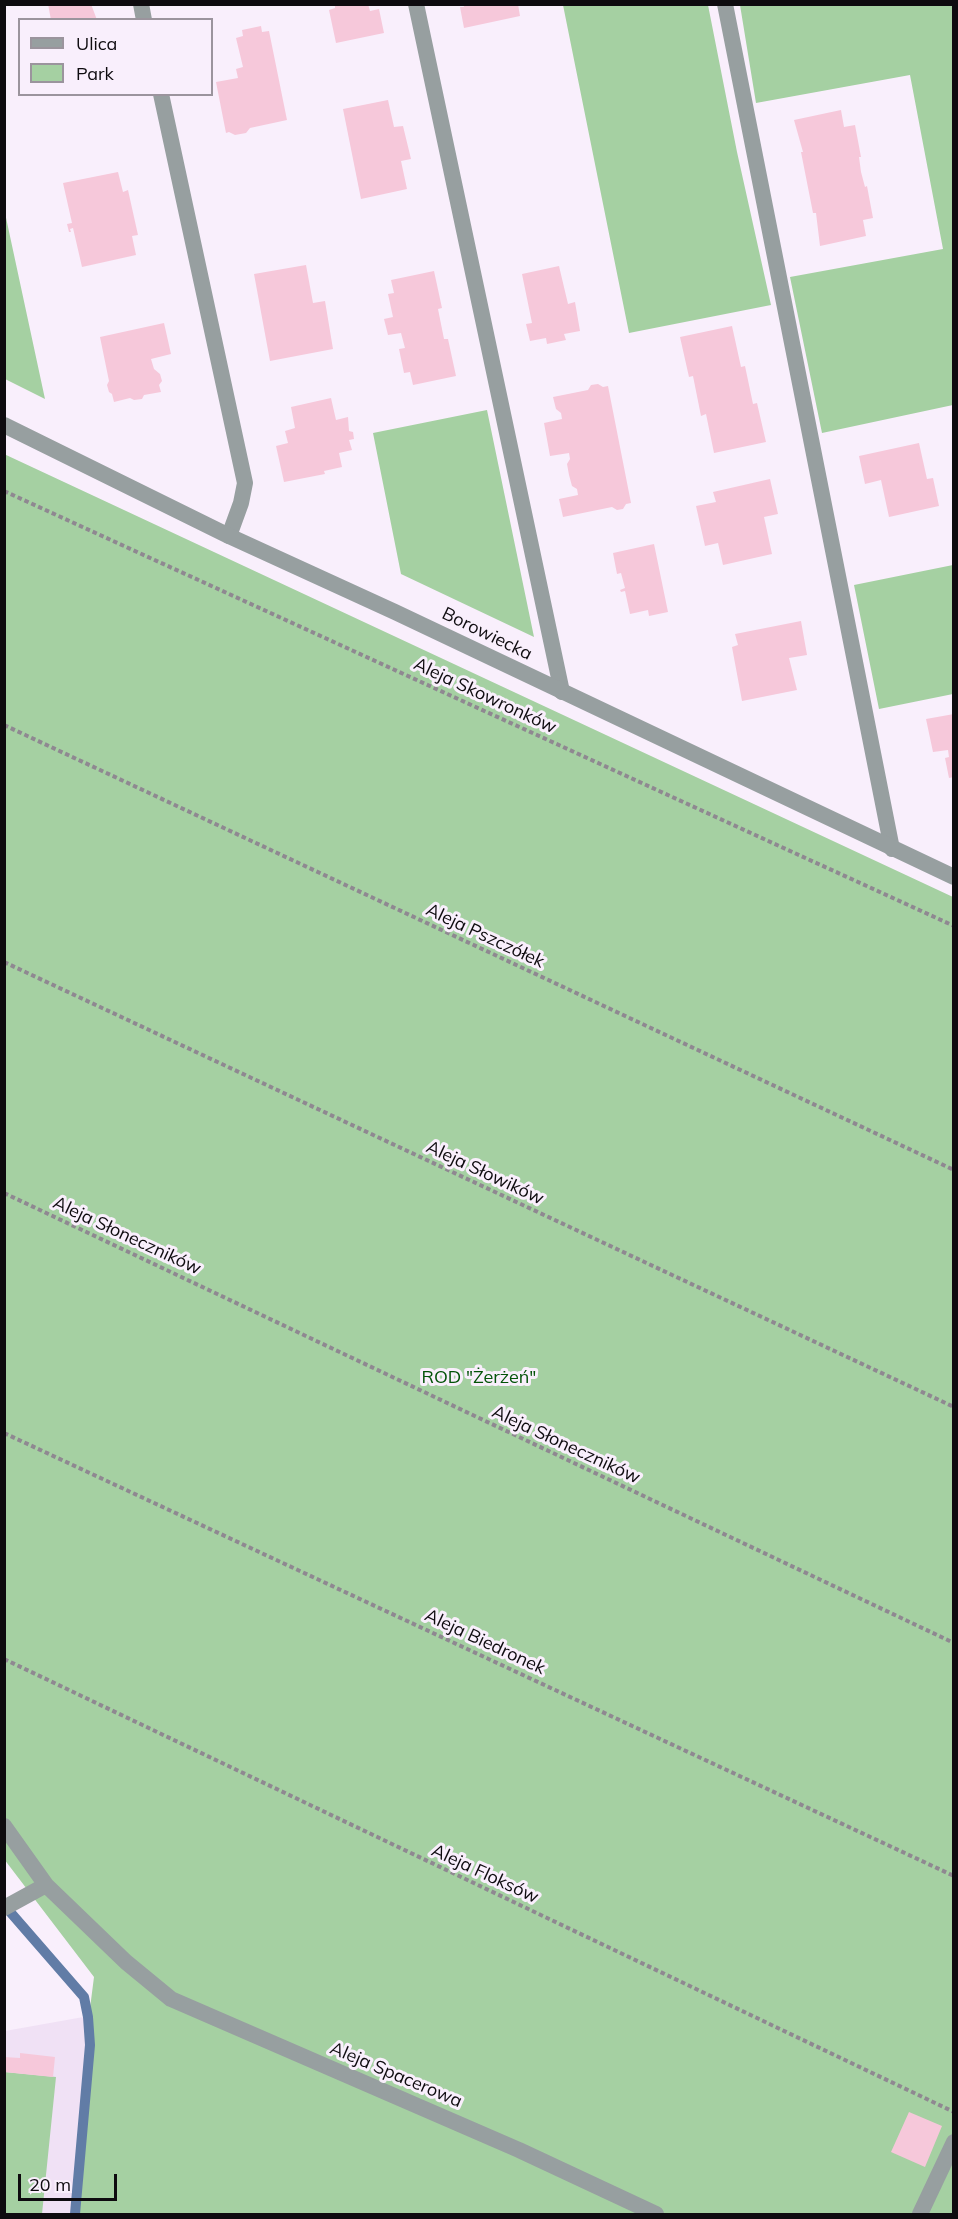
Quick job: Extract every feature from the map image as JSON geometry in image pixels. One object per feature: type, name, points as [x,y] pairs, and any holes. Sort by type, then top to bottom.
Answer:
[{"type":"street","points":[[416,4],[562,692]]},
{"type":"street","points":[[725,4],[892,849]]},
{"type":"street","points":[[161,96],[245,483],[241,503],[229,536]]},
{"type":"street","name":"Borowiecka","points":[[4,425],[229,536],[395,612],[954,877]]},
{"type":"street","name":"Aleja Spacerowa","points":[[4,1826],[46,1886],[126,1962],[171,1999],[519,2150],[656,2214]]},
{"type":"street","points":[[4,1908],[46,1886]]},
{"type":"street","points":[[920,2214],[954,2142]]},
{"type":"path","name":"Aleja Skowronków","points":[[4,491],[954,926]]},
{"type":"path","name":"Aleja Pszczółek","points":[[4,725],[954,1170]]},
{"type":"path","name":"Aleja Słowików","points":[[4,962],[954,1407]]},
{"type":"path","name":"Aleja Słoneczników","points":[[4,1193],[954,1643]]},
{"type":"path","name":"Aleja Biedronek","points":[[4,1433],[954,1876]]},
{"type":"path","name":"Aleja Floksów","points":[[4,1659],[954,2112]]},
{"type":"shaded area","points":[[89,2016],[78,2214],[5,2214],[5,2031]]},
{"type":"green space","points":[[563,5],[708,5],[737,152],[771,305],[629,333]]},
{"type":"green space","points":[[740,5],[953,5],[953,405],[822,433],[790,277],[943,249],[910,75],[756,103]]},
{"type":"green space","points":[[5,213],[45,399],[5,379]]},
{"type":"green space","points":[[487,410],[534,637],[401,574],[373,433]]},
{"type":"green space","name":"ROD \"Żerżeń\"","points":[[4,454],[953,897],[953,2214],[78,2214],[89,2016],[94,1977],[4,1859]]},
{"type":"green space","points":[[953,565],[953,694],[879,709],[854,585]]},
{"type":"green space","points":[[5,2072],[56,2077],[42,2214],[5,2214]]},
{"type":"building","points":[[48,4],[91,4],[96,18],[51,18]]},
{"type":"building","points":[[335,4],[368,4],[370,11],[379,9],[384,33],[336,43],[329,10],[335,8]]},
{"type":"building","points":[[463,4],[518,4],[520,16],[464,28],[460,7],[464,7]]},
{"type":"building","points":[[261,26],[262,32],[269,31],[287,120],[250,128],[246,133],[235,135],[226,133],[216,82],[238,78],[236,69],[243,67],[236,38],[243,36],[242,30]]},
{"type":"building","points":[[388,100],[394,127],[403,126],[411,159],[401,161],[407,189],[361,199],[343,109]]},
{"type":"building","points":[[841,110],[844,127],[855,125],[861,157],[859,157],[861,172],[865,187],[867,186],[873,218],[863,220],[866,236],[820,246],[816,213],[813,213],[801,152],[803,152],[794,120]]},
{"type":"building","points":[[118,172],[123,192],[128,190],[138,235],[132,236],[136,255],[82,267],[73,228],[69,232],[67,224],[72,223],[63,183]]},
{"type":"building","points":[[306,265],[313,303],[325,301],[333,349],[270,361],[254,274]]},
{"type":"building","points":[[559,266],[568,304],[575,302],[580,331],[564,334],[566,340],[547,344],[546,338],[530,341],[526,324],[532,323],[522,274]]},
{"type":"building","points":[[434,271],[442,308],[438,309],[444,339],[448,339],[456,376],[413,385],[410,372],[404,373],[399,349],[405,348],[401,333],[388,335],[384,319],[393,317],[388,294],[394,293],[391,280]]},
{"type":"building","points":[[164,323],[171,354],[151,359],[154,369],[160,374],[161,392],[144,395],[142,399],[130,398],[114,402],[107,385],[109,381],[100,337]]},
{"type":"building","points":[[732,326],[741,367],[745,366],[753,404],[757,403],[766,442],[714,453],[706,414],[701,416],[693,376],[689,377],[680,337]]},
{"type":"building","points":[[598,384],[603,387],[608,386],[631,503],[626,504],[623,509],[617,510],[612,507],[563,517],[559,499],[578,495],[577,489],[572,486],[569,475],[567,464],[570,459],[569,453],[550,456],[544,423],[562,419],[553,397],[588,390],[591,385]]},
{"type":"building","points":[[331,398],[336,420],[348,417],[349,431],[353,432],[354,439],[349,440],[352,450],[339,453],[342,467],[324,471],[325,474],[284,482],[276,446],[288,443],[285,431],[295,428],[291,407]]},
{"type":"building","points":[[919,443],[927,479],[933,478],[939,506],[889,517],[881,480],[865,484],[859,456]]},
{"type":"building","points":[[770,479],[778,514],[764,517],[772,554],[723,565],[718,543],[705,546],[696,506],[716,502],[713,492]]},
{"type":"building","points":[[654,544],[668,612],[649,616],[648,610],[630,614],[625,591],[620,590],[625,588],[621,573],[617,574],[613,553]]},
{"type":"building","points":[[801,621],[807,655],[789,658],[797,690],[742,701],[732,647],[738,645],[735,634]]},
{"type":"building","points":[[954,714],[954,777],[949,778],[945,758],[949,757],[948,750],[933,752],[926,719]]},
{"type":"building","points":[[20,2053],[55,2057],[53,2077],[4,2072],[4,2057],[20,2058]]},
{"type":"building","points":[[909,2112],[942,2126],[925,2167],[891,2152]]},
{"type":"waterway","points":[[11,1913],[84,1997],[90,2045],[75,2214]]}]
